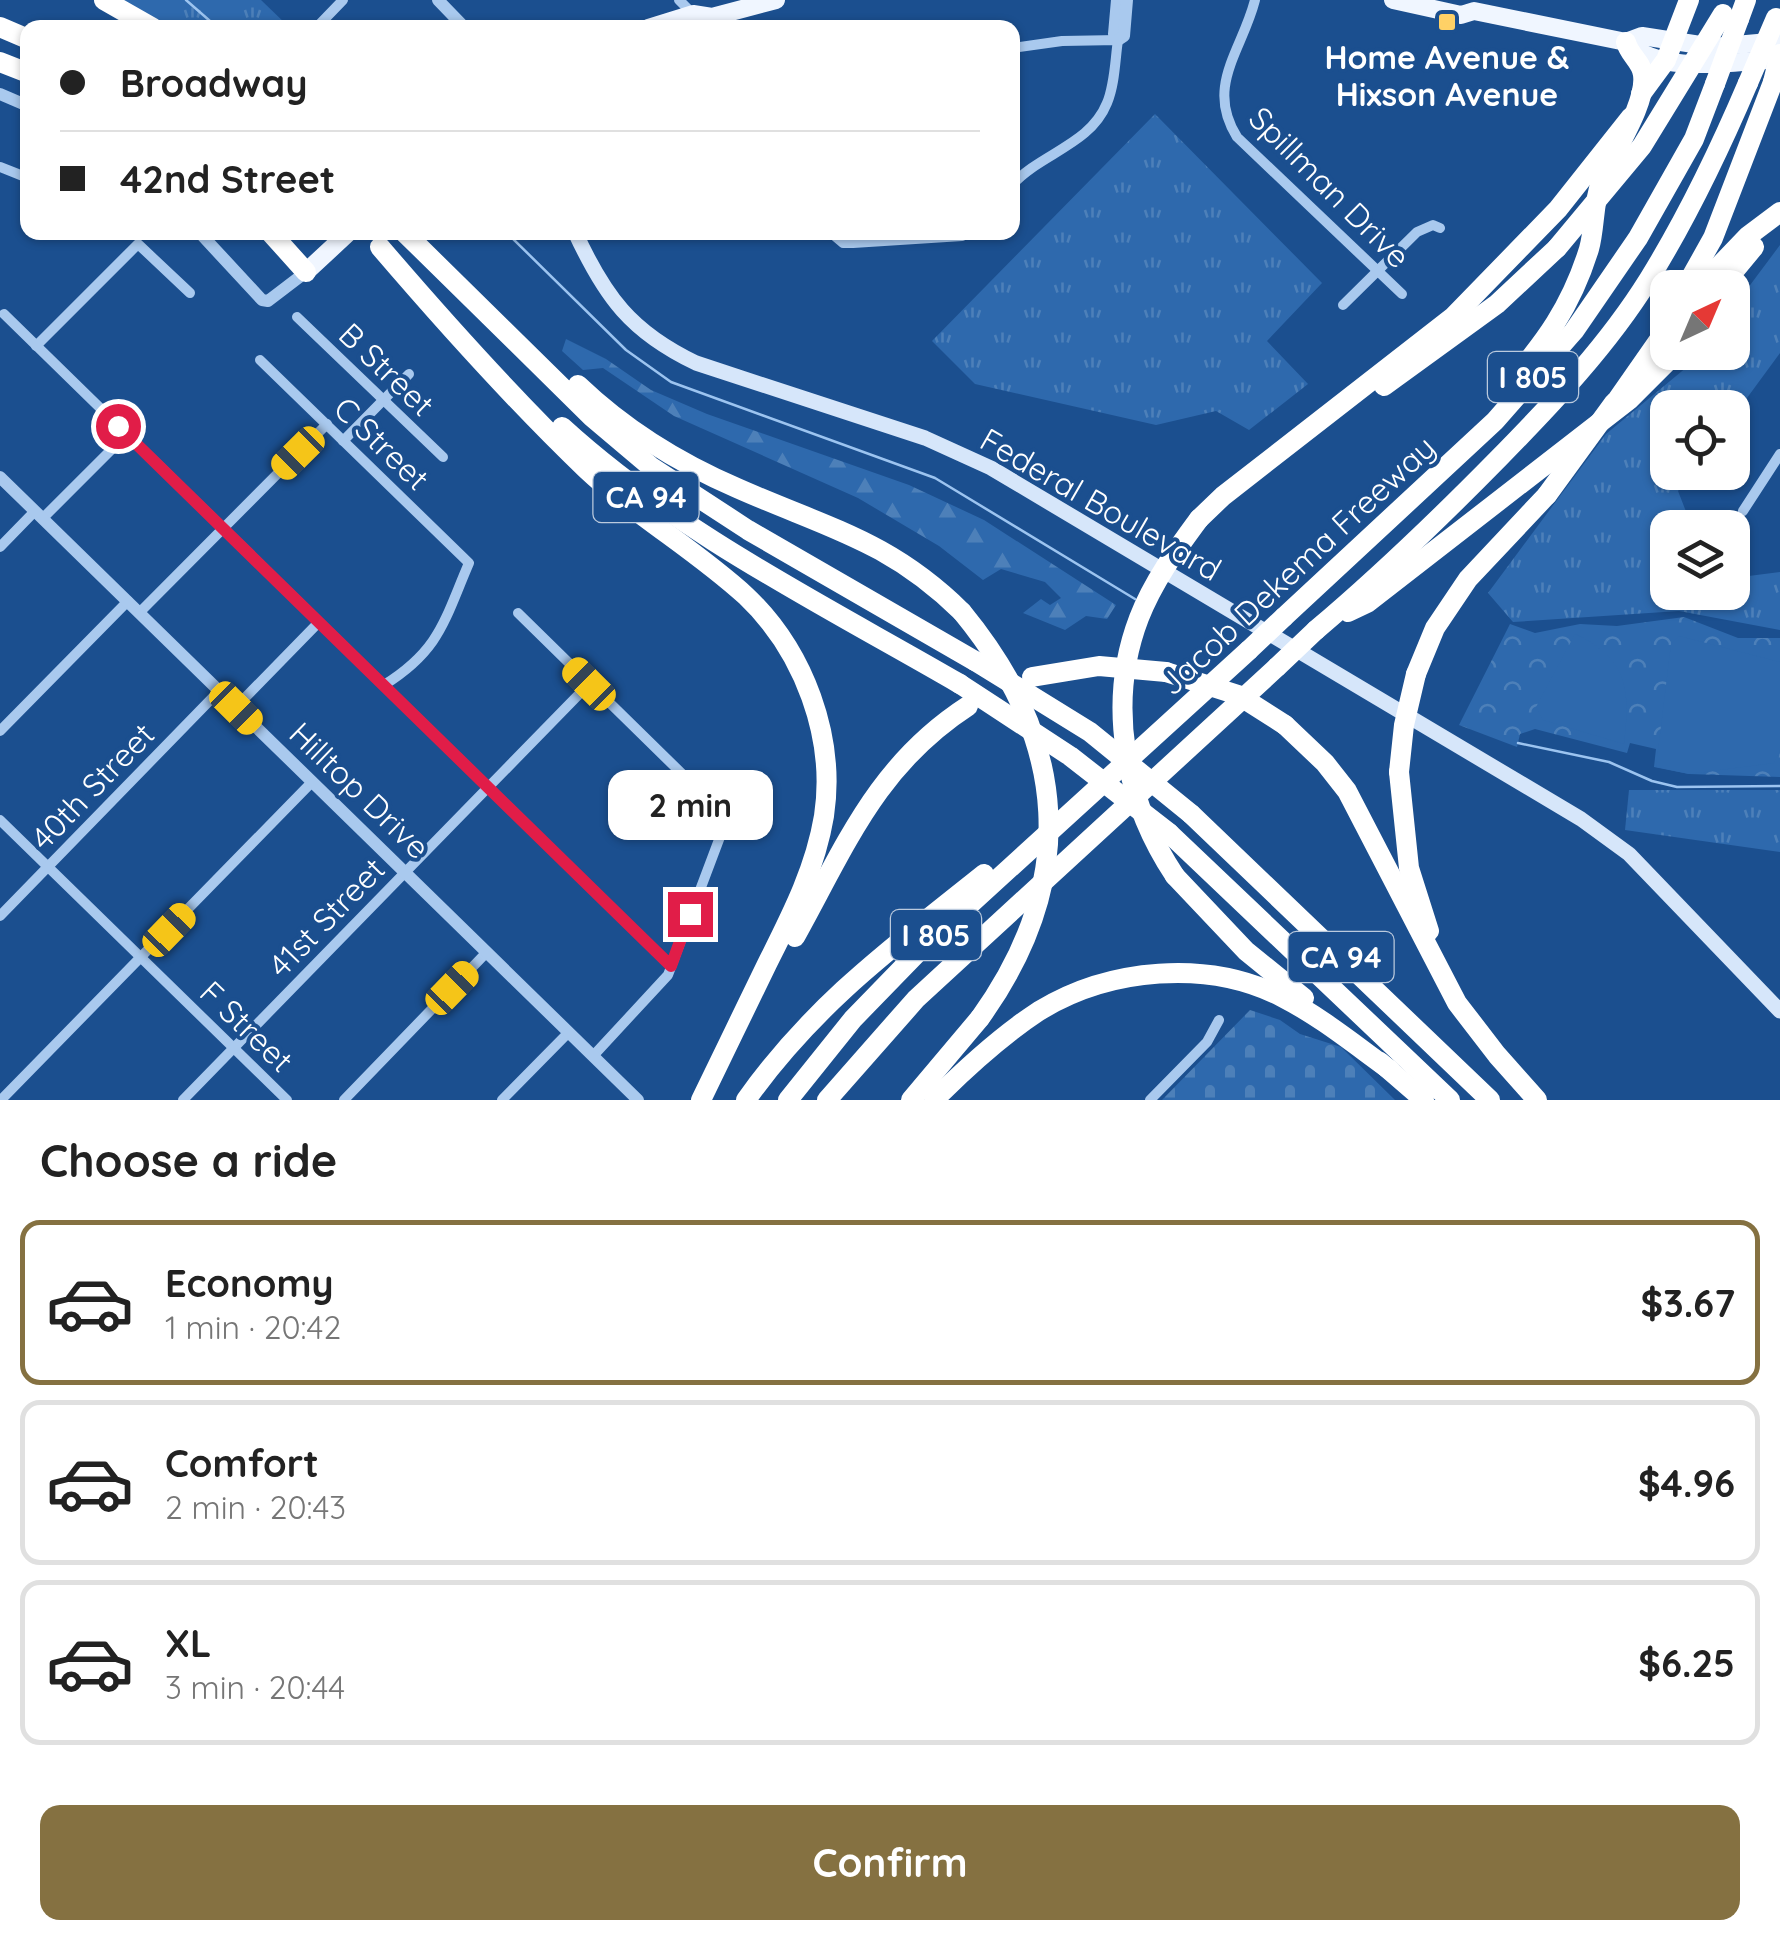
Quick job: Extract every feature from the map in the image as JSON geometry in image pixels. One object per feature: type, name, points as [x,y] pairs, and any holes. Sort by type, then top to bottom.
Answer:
[{"type":"highway","points":[[87,0],[117,20]]},
{"type":"highway","points":[[104,0],[139,20]]},
{"type":"highway","points":[[1375,532],[1550,336],[1572,298],[1590,246],[1600,184],[1640,96],[1670,50],[1689,0]]},
{"type":"highway","points":[[1245,479],[1436,350],[1496,304],[1556,248],[1642,146],[1735,8]]},
{"type":"highway","name":"Jacob Dekema Freeway","points":[[788,1100],[875,995],[1022,855],[1495,422],[1574,330],[1647,222],[1694,139],[1715,84],[1735,8]]},
{"type":"highway","name":"Jacob Dekema Freeway","points":[[828,1100],[916,999],[1446,512],[1542,414],[1597,350],[1648,281],[1708,174],[1778,13]]},
{"type":"highway","points":[[1626,42],[1644,74],[1640,96]]},
{"type":"highway","points":[[1695,270],[1713,238],[1780,56]]},
{"type":"highway","points":[[1424,1100],[1246,951],[1175,876],[1155,844],[1132,784],[1124,736],[1123,688],[1133,634],[1148,598],[1199,519],[1453,317],[1558,209],[1631,117]]},
{"type":"highway","points":[[1715,270],[1748,236],[1780,212]]},
{"type":"highway","points":[[1734,270],[1780,224]]},
{"type":"highway","points":[[280,240],[312,266]]},
{"type":"highway","points":[[373,240],[474,356],[594,477],[746,596],[788,647],[814,704],[826,779],[824,818],[816,856],[701,1100]]},
{"type":"highway","name":"CA 94","points":[[373,240],[562,428],[629,485],[694,530],[960,684],[1082,764],[1168,833],[1450,1100]]},
{"type":"highway","name":"CA 94","points":[[412,240],[592,417],[682,488],[1090,732],[1191,814],[1490,1100]]},
{"type":"highway","points":[[502,326],[548,358],[642,437],[738,488],[860,538],[902,560],[962,612],[1004,670],[1023,709],[1038,756],[1049,825],[1047,868],[1038,909],[1021,948],[980,1018],[911,1100]]},
{"type":"highway","points":[[1497,1056],[1427,928],[1410,868],[1398,772],[1404,725],[1416,674],[1435,628],[1468,579],[1546,495],[1650,349]]},
{"type":"highway","points":[[1322,626],[1367,603],[1630,399],[1659,370]]},
{"type":"highway","points":[[1032,678],[1099,666],[1166,672],[1238,695],[1286,726],[1325,762],[1346,791],[1442,977],[1497,1056],[1538,1100]]},
{"type":"highway","points":[[701,1100],[879,788],[912,749],[968,706]]},
{"type":"highway","points":[[746,1100],[796,1036],[846,984],[988,871],[1022,855]]},
{"type":"highway","points":[[934,1100],[1011,1032],[1057,1001],[1104,983],[1156,974],[1233,980],[1279,996],[1322,1021],[1390,1070]]},
{"type":"highway","points":[[847,1100],[916,999]]},
{"type":"main road","points":[[674,20],[693,14],[709,0]]},
{"type":"main road","points":[[693,14],[712,17],[776,0]]},
{"type":"main road","points":[[1393,0],[1462,15],[1473,4],[1626,42],[1637,53],[1780,41]]},
{"type":"main road","points":[[1670,50],[1686,64],[1780,56]]},
{"type":"main road","points":[[312,266],[340,240]]},
{"type":"main road","name":"Federal Boulevard","points":[[579,240],[594,275],[611,300],[649,338],[665,348],[696,363],[925,438],[993,469],[1581,819],[1630,854],[1780,1011]]},
{"type":"street","points":[[324,20],[343,0]]},
{"type":"street","points":[[438,0],[457,20]]},
{"type":"street","points":[[678,0],[693,14]]},
{"type":"street","points":[[1020,180],[1096,124],[1110,91],[1118,40],[1114,34],[1117,0]]},
{"type":"street","points":[[1020,47],[1062,40],[1118,40],[1124,36],[1127,0]]},
{"type":"street","name":"Spillman Drive","points":[[1255,0],[1224,85],[1225,118],[1237,137],[1402,294]]},
{"type":"street","points":[[1343,305],[1417,232],[1433,225],[1440,228]]},
{"type":"street","points":[[207,240],[262,300],[268,301],[312,266]]},
{"type":"street","points":[[839,240],[843,244],[902,240]]},
{"type":"street","points":[[36,346],[138,244],[190,293]]},
{"type":"street","points":[[4,314],[671,966]]},
{"type":"street","name":"B Street","points":[[297,317],[443,458]]},
{"type":"street","name":"C Street","points":[[260,360],[469,563],[440,633],[420,660],[384,685]]},
{"type":"street","points":[[344,440],[409,374]]},
{"type":"street","points":[[139,612],[327,424]]},
{"type":"street","points":[[0,548],[127,434]]},
{"type":"street","points":[[1743,510],[1780,454]]},
{"type":"street","name":"Hilltop Drive","points":[[0,477],[632,1098]]},
{"type":"street","points":[[0,731],[128,601]]},
{"type":"street","points":[[518,613],[726,821],[671,966],[656,992],[593,1056]]},
{"type":"street","points":[[236,708],[319,622]]},
{"type":"street","name":"41st Street","points":[[183,1100],[589,684]]},
{"type":"street","name":"40th Street","points":[[0,916],[220,691]]},
{"type":"street","points":[[1,1100],[312,782]]},
{"type":"street","name":"F Street","points":[[0,820],[287,1100]]},
{"type":"street","points":[[344,1100],[487,952]]},
{"type":"street","points":[[1150,1100],[1206,1042],[1219,1020]]},
{"type":"street","points":[[502,1100],[569,1032]]},
{"type":"green space","points":[[120,0],[261,0],[282,20],[156,20]]},
{"type":"green space","points":[[1155,114],[1322,283],[1267,341],[1308,384],[1249,430],[1216,411],[1156,425],[975,384],[932,341]]},
{"type":"green space","points":[[1780,245],[1780,353],[1750,394],[1750,390],[1659,390],[1683,370],[1750,370],[1750,285]]},
{"type":"green space","points":[[566,339],[606,359],[651,390],[707,414],[909,485],[984,520],[1116,605],[1107,619],[1086,616],[1065,630],[1023,613],[1041,599],[1050,605],[1061,598],[1045,582],[1001,569],[983,580],[939,546],[858,498],[674,416],[603,368],[583,370],[562,351]]},
{"type":"green space","points":[[1650,398],[1650,490],[1679,490],[1685,510],[1650,510],[1650,610],[1750,610],[1750,576],[1780,572],[1780,630],[1679,611],[1513,622],[1488,593],[1606,434]]},
{"type":"green space","points":[[1684,617],[1738,638],[1780,638],[1780,777],[1689,774],[1654,767],[1656,749],[1630,743],[1627,753],[1535,729],[1520,734],[1517,747],[1459,725],[1510,624],[1535,633],[1580,624],[1617,626]]},
{"type":"green space","points":[[1575,634],[1606,654],[1622,678],[1626,708],[1624,744],[1543,720],[1536,707]]},
{"type":"green space","points":[[1679,636],[1780,662],[1780,750],[1774,763],[1689,774],[1656,767],[1671,644]]},
{"type":"green space","points":[[1629,790],[1780,790],[1780,852],[1625,830]]},
{"type":"green space","points":[[1250,1010],[1280,1020],[1300,1034],[1341,1047],[1395,1100],[1162,1100]]},
{"type":"waterway","points":[[186,0],[209,20]]},
{"type":"waterway","points":[[514,240],[626,350],[671,382],[935,478],[1135,599]]},
{"type":"waterway","points":[[1518,743],[1609,762],[1677,787],[1780,786]]},
{"type":"place","name":"Home Avenue & Hixson Avenue","points":[[1447,22]]},
{"type":"route","points":[[118,426],[671,966],[690,914]]}]
